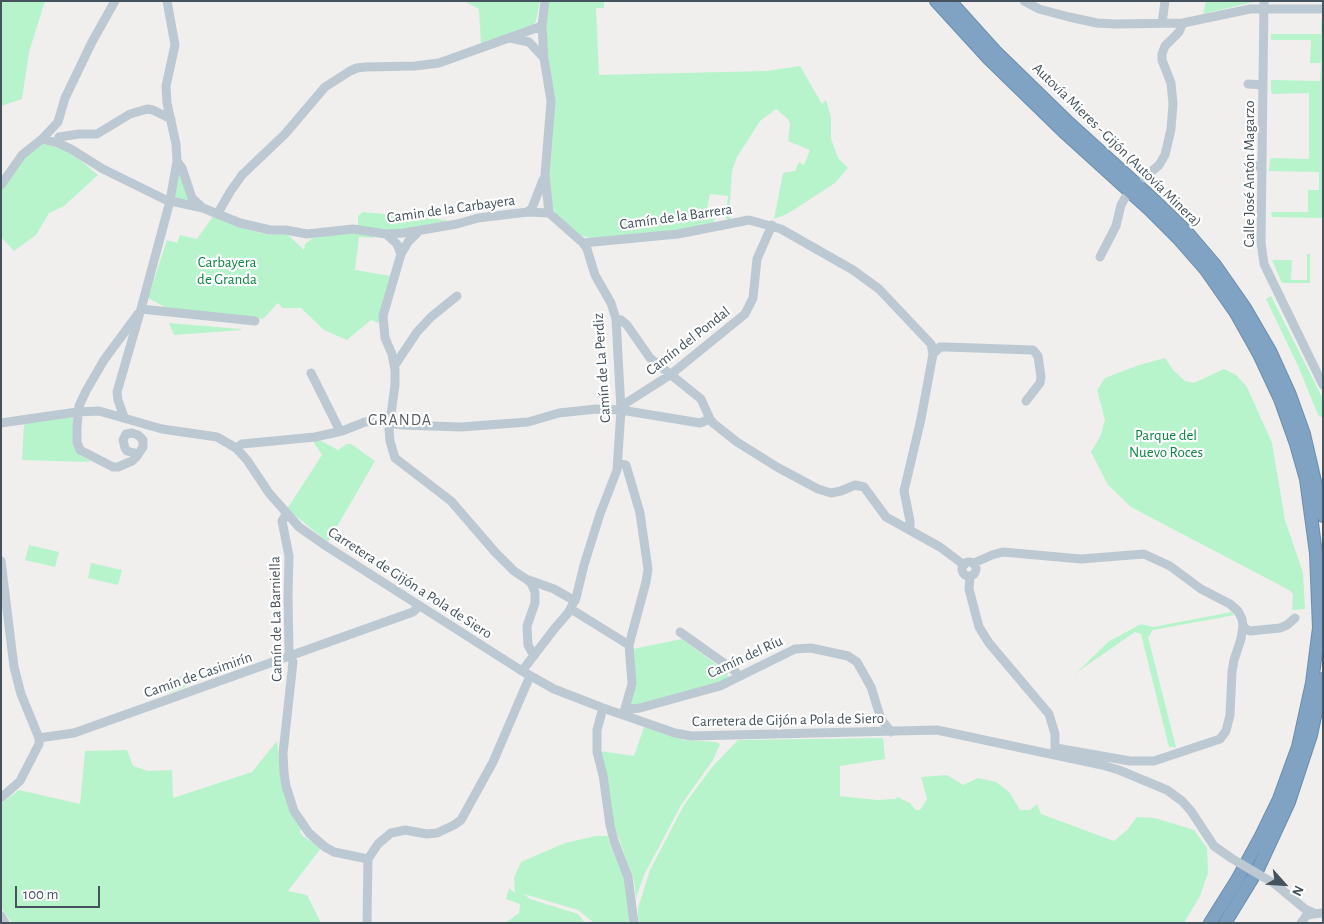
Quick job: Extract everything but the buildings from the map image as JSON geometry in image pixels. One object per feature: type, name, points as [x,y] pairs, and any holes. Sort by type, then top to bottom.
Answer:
[{"type":"highway","points":[[936,1],[989,59],[1063,131],[1149,209],[1206,270],[1236,313],[1259,354],[1280,399],[1296,444],[1306,479],[1316,553],[1318,628],[1312,683],[1298,747],[1279,798],[1261,836],[1211,923]]},
{"type":"highway","name":"Autovía Mieres - Gijón (Autovía Minera)","points":[[950,1],[995,51],[1070,124],[1156,201],[1186,231],[1215,265],[1250,316],[1270,351],[1290,395],[1304,434],[1323,516]]},
{"type":"highway","points":[[1225,923],[1258,868],[1289,802],[1311,735],[1323,679]]},
{"type":"highway","points":[[1233,923],[1264,866],[1294,802],[1316,737],[1323,705]]},
{"type":"street","points":[[58,140],[60,118],[65,98],[92,42],[115,1]]},
{"type":"street","points":[[120,413],[117,392],[170,201],[177,161],[176,144],[167,103],[166,86],[175,45],[167,1]]},
{"type":"street","points":[[545,1],[542,26],[544,58],[551,101],[545,175],[549,213]]},
{"type":"street","points":[[1024,1],[1039,9],[1098,23],[1183,23],[1264,5],[1323,9]]},
{"type":"street","points":[[1162,24],[1165,1]]},
{"type":"street","name":"Calle José Antón Magarzo","points":[[1264,5],[1261,242],[1264,264],[1323,385]]},
{"type":"street","points":[[1144,178],[1159,165],[1165,155],[1174,104],[1171,83],[1162,60],[1162,54],[1165,46],[1179,32],[1183,23]]},
{"type":"street","points":[[218,213],[242,175],[285,134],[325,87],[350,71],[366,67],[415,66],[439,63],[542,26]]},
{"type":"street","points":[[507,38],[529,42],[544,58]]},
{"type":"street","points":[[1248,84],[1263,84]]},
{"type":"street","points":[[42,139],[58,140],[79,134],[97,134],[130,114],[147,109],[171,119]]},
{"type":"street","points":[[1,185],[22,155],[42,139],[60,118]]},
{"type":"street","name":"Camin de la Carbayera","points":[[58,140],[103,169],[170,201],[203,208],[240,223],[270,230],[286,230],[307,234],[353,229],[386,234],[457,224],[478,218],[528,212],[549,213]]},
{"type":"street","points":[[177,161],[182,168],[192,198],[203,208]]},
{"type":"street","points":[[1248,166],[1262,166]]},
{"type":"street","name":"Camin de la Carbayera","points":[[528,212],[532,208],[545,175]]},
{"type":"street","points":[[1100,257],[1116,226],[1121,205],[1125,198]]},
{"type":"street","name":"Camín de La Perdiz","points":[[526,673],[531,660],[573,605],[584,565],[618,463],[621,410],[616,319],[611,303],[595,275],[583,242],[549,213]]},
{"type":"street","name":"Camín de la Barrera","points":[[583,242],[678,234],[749,220],[772,225],[822,251],[866,278],[932,344],[933,354]]},
{"type":"street","name":"Camín del Pondal","points":[[621,410],[626,403],[670,375],[729,328],[748,310],[753,298],[757,259],[772,225]]},
{"type":"street","points":[[420,230],[408,242],[402,254],[383,316],[385,338],[395,365],[390,441],[395,458],[451,501],[505,563],[531,584],[535,592],[535,602],[527,626],[531,660],[505,660]]},
{"type":"street","points":[[386,234],[397,244],[402,254]]},
{"type":"street","points":[[395,365],[417,332],[430,317],[457,296]]},
{"type":"street","points":[[141,309],[255,321]]},
{"type":"street","points":[[138,454],[132,461],[116,467],[80,450],[77,442],[77,412],[86,391],[110,351],[141,309]]},
{"type":"street","points":[[616,319],[621,320],[627,325],[650,358],[701,399],[713,423],[737,442],[777,467],[826,492],[835,492],[855,485],[864,487],[886,517],[940,547],[964,565]]},
{"type":"street","points":[[110,351],[118,347],[124,349],[127,353],[127,360]]},
{"type":"street","points":[[910,530],[904,491],[922,419],[933,354],[940,347],[1033,350],[1038,356],[1041,377],[1040,383],[1026,401]]},
{"type":"street","points":[[311,373],[340,431]]},
{"type":"street","points":[[86,391],[84,399],[90,410]]},
{"type":"street","name":"Carretera de Gijón a Pola de Siero","points":[[1,422],[90,410],[120,413],[162,429],[211,434],[236,448],[247,460],[269,493],[300,527],[419,606],[554,689],[603,708],[624,711],[675,733],[691,736],[937,730],[1056,752],[1119,770],[1167,790],[1182,801],[1191,811],[1214,846],[1284,889],[1305,909],[1320,912]]},
{"type":"street","points":[[236,448],[242,444],[304,439],[372,421],[461,428],[528,422],[559,413],[583,410],[621,410],[700,422],[710,418]]},
{"type":"street","points":[[618,463],[626,465],[640,513],[648,558],[646,582],[629,645],[632,684],[624,711]]},
{"type":"street","name":"Camín de La Barniella","points":[[287,513],[282,521],[289,556],[289,652],[293,662],[283,753],[286,786],[294,811],[309,833],[325,848],[334,852],[368,859]]},
{"type":"street","points":[[970,577],[969,589],[980,627],[989,643],[1049,714],[1055,734],[1056,752],[1130,761],[1154,761],[1220,739],[1226,731],[1230,715],[1233,666],[1243,626],[1242,618],[1238,611],[1230,604],[1201,589],[1170,566],[1144,554],[1081,559],[1004,552],[992,555],[974,564],[967,562],[962,572],[965,576],[975,575],[977,570],[974,564]]},
{"type":"street","points":[[1,561],[14,667],[21,694],[39,738],[39,744],[20,781],[1,798]]},
{"type":"street","points":[[526,579],[554,589],[629,645]]},
{"type":"street","name":"Camín de Casimirín","points":[[39,738],[74,733],[413,612],[419,606]]},
{"type":"street","points":[[1243,626],[1246,630],[1250,631],[1280,628],[1295,618]]},
{"type":"street","points":[[680,632],[735,671],[738,676]]},
{"type":"street","name":"Camín del Ríu","points":[[624,711],[720,686],[795,649],[818,648],[848,656],[860,666],[871,688],[881,719],[891,732]]},
{"type":"street","points":[[367,923],[368,859],[378,844],[391,833],[405,830],[427,834],[436,833],[448,830],[461,820],[494,762],[526,673]]},
{"type":"street","points":[[603,708],[597,730],[597,752],[603,775],[612,833],[628,877],[634,923]]},
{"type":"street","points":[[1294,900],[1302,914],[1301,922]]},
{"type":"street","points":[[1301,922],[1306,916],[1320,912]]},
{"type":"street","points":[[1,916],[5,923]]},
{"type":"green space","points":[[1,1],[45,1],[29,52],[22,99],[1,106]]},
{"type":"green space","points":[[464,1],[540,1],[536,21],[533,25],[481,44],[479,9]]},
{"type":"green space","points":[[549,1],[604,1],[604,8],[596,8],[599,75],[767,71],[800,66],[822,104],[826,100],[831,117],[831,139],[838,158],[848,168],[835,183],[787,214],[774,219],[783,173],[795,171],[799,162],[804,165],[810,150],[788,141],[790,124],[788,119],[776,109],[760,121],[737,157],[732,171],[729,216],[732,220],[730,221],[726,218],[728,196],[710,194],[707,208],[715,212],[714,224],[682,231],[590,238],[579,235],[556,215],[550,203],[548,169],[551,79],[545,24]]},
{"type":"green space","points":[[1206,1],[1258,1],[1203,14]]},
{"type":"green space","points":[[1321,19],[1323,19],[1323,218],[1272,217],[1271,212],[1308,212],[1308,190],[1319,190],[1319,172],[1269,171],[1270,159],[1273,158],[1309,159],[1309,93],[1273,94],[1271,91],[1271,80],[1320,81],[1321,63],[1310,63],[1311,40],[1271,40],[1271,34],[1321,34]]},
{"type":"green space","points":[[41,143],[73,154],[98,175],[64,206],[49,213],[36,235],[14,251],[1,237],[1,190],[21,160]]},
{"type":"green space","points":[[179,173],[181,173],[193,201],[175,198]]},
{"type":"green space","points":[[363,212],[447,221],[399,231],[387,231],[358,227],[358,216]]},
{"type":"green space","name":"Carbayera de Granda","points":[[214,215],[250,230],[270,235],[286,233],[304,250],[305,244],[313,238],[350,233],[373,235],[374,238],[359,237],[355,270],[391,276],[379,323],[371,320],[347,340],[324,330],[301,308],[283,308],[278,303],[263,319],[167,308],[148,298],[167,240],[177,243],[180,235],[197,239]]},
{"type":"green space","points":[[1307,254],[1310,254],[1310,283],[1282,283],[1272,260],[1292,260],[1291,280],[1307,280]]},
{"type":"green space","points":[[1271,296],[1323,399],[1323,418],[1318,415],[1299,368],[1266,299]]},
{"type":"green space","points":[[169,323],[241,329],[242,330],[174,335]]},
{"type":"green space","name":"Parque del Nuevo Roces","points":[[1165,358],[1173,370],[1185,381],[1194,383],[1224,369],[1236,375],[1247,387],[1272,443],[1285,520],[1303,573],[1305,609],[1292,610],[1293,594],[1289,590],[1131,507],[1108,485],[1091,452],[1100,437],[1105,420],[1097,390],[1105,378],[1139,365]]},
{"type":"green space","points":[[73,417],[76,449],[82,456],[91,461],[22,460],[24,423]]},
{"type":"green space","points":[[317,439],[338,450],[347,444],[351,444],[375,461],[328,542],[287,509],[322,455],[313,441]]},
{"type":"green space","points":[[29,545],[59,552],[55,567],[25,560]]},
{"type":"green space","points":[[91,563],[122,570],[118,585],[88,578]]},
{"type":"green space","points":[[1232,612],[1235,615],[1153,630],[1148,637],[1176,747],[1169,747],[1141,634],[1135,632],[1073,676],[1108,642],[1141,624],[1153,627]]},
{"type":"green space","points":[[682,639],[728,673],[727,679],[714,685],[632,706],[630,704],[633,649]]},
{"type":"green space","points":[[186,675],[190,685],[169,693],[165,682]]},
{"type":"green space","points":[[644,727],[684,740],[716,742],[720,744],[713,760],[681,805],[644,875],[636,898],[634,881],[614,825],[600,751],[634,756]]},
{"type":"green space","points":[[883,738],[885,759],[840,766],[840,796],[877,800],[896,799],[897,797],[910,803],[916,810],[920,810],[927,799],[921,777],[947,775],[963,785],[978,778],[996,782],[1009,792],[1020,810],[1030,810],[1037,804],[1041,814],[1114,841],[1127,830],[1137,817],[1155,818],[1194,830],[1207,848],[1208,873],[1200,896],[1184,923],[638,923],[638,908],[650,870],[684,805],[713,766],[738,740]]},
{"type":"green space","points":[[277,741],[280,770],[301,827],[300,832],[321,848],[288,891],[307,895],[321,923],[12,923],[1,908],[1,804],[19,790],[80,804],[85,751],[127,750],[133,766],[148,771],[172,770],[173,798],[252,772]]},
{"type":"green space","points":[[596,836],[608,836],[623,873],[630,923],[594,923],[578,910],[524,894],[530,899],[578,914],[585,923],[505,923],[519,913],[520,904],[506,899],[509,888],[515,893],[514,878],[521,862],[565,843]]},
{"type":"district","name":"GRANDA","points":[[400,420]]}]
